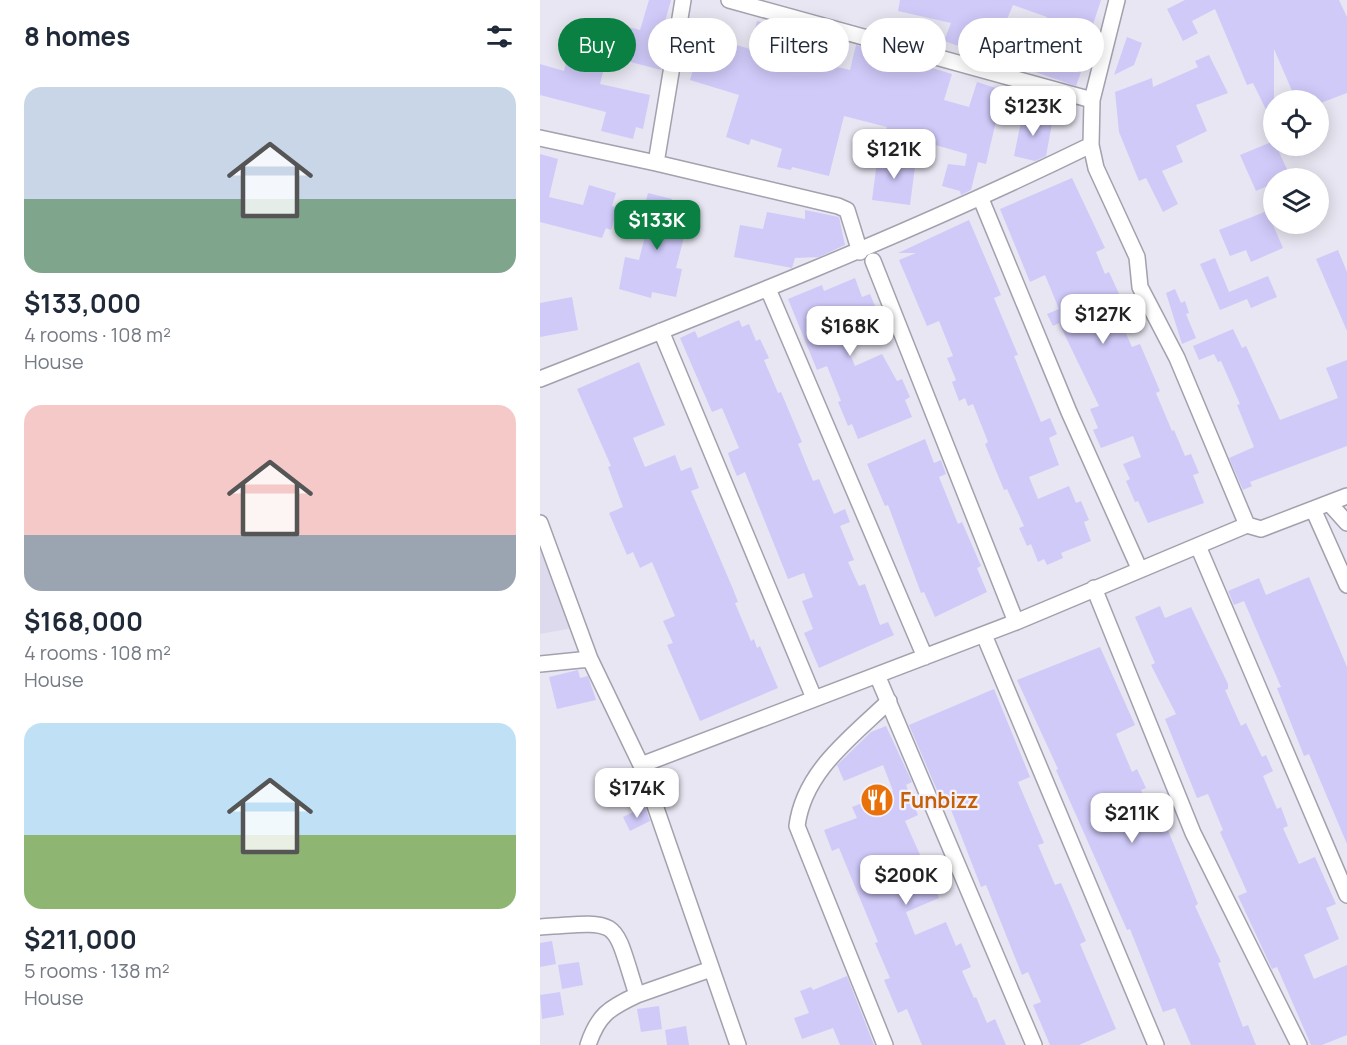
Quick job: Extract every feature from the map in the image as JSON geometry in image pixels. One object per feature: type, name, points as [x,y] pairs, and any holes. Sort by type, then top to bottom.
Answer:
[{"type":"street","points":[[656,163],[684,0]]},
{"type":"street","points":[[729,0],[1092,100]]},
{"type":"street","points":[[1117,0],[1092,100],[1091,145],[1096,168],[1137,257],[1140,287],[1177,358],[1247,525]]},
{"type":"street","points":[[540,138],[838,206],[847,210],[860,252]]},
{"type":"street","points":[[540,379],[860,252],[981,199],[1091,145]]},
{"type":"street","points":[[981,199],[1069,412],[1139,568]]},
{"type":"street","points":[[873,261],[1016,622]]},
{"type":"street","points":[[768,289],[925,657]]},
{"type":"street","points":[[661,331],[814,698]]},
{"type":"street","points":[[641,765],[984,635],[1139,568],[1247,525],[1261,529],[1347,496]]},
{"type":"street","points":[[1329,503],[1347,523]]},
{"type":"street","points":[[1313,509],[1347,585]]},
{"type":"street","points":[[540,523],[590,658],[641,765],[738,1045]]},
{"type":"street","points":[[1198,546],[1347,895]]},
{"type":"street","points":[[1094,588],[1193,833],[1299,1045]]},
{"type":"street","points":[[984,635],[1156,1045]]},
{"type":"street","points":[[540,664],[590,658]]},
{"type":"street","points":[[877,675],[1034,1045]]},
{"type":"street","points":[[885,1045],[797,826],[799,806],[809,783],[823,765],[889,701]]},
{"type":"street","points":[[540,927],[599,923],[611,927],[619,937],[637,995]]},
{"type":"street","points":[[588,1045],[594,1027],[611,1007],[637,995],[711,969]]},
{"type":"shaded area","points":[[540,535],[573,628],[540,634]]},
{"type":"building","points":[[649,0],[671,0],[666,18],[648,18],[648,67],[636,63],[636,29],[640,30]]},
{"type":"building","points":[[900,0],[1101,0],[1095,18],[1047,18],[1013,5],[1007,18],[958,18],[958,46],[946,42],[951,23],[946,22],[946,18],[929,18],[898,11]]},
{"type":"building","points":[[1185,0],[1339,0],[1347,17],[1347,93],[1329,100],[1329,90],[1292,90],[1274,49],[1274,90],[1263,90],[1263,103],[1253,83],[1247,85],[1215,9],[1192,21],[1198,33],[1183,41],[1167,9]]},
{"type":"building","points":[[1127,37],[1142,43],[1134,65],[1114,75]]},
{"type":"building","points":[[737,45],[749,49],[749,72],[849,72],[856,45],[861,47],[861,72],[945,72],[952,74],[944,100],[969,107],[977,82],[1008,92],[1003,109],[999,108],[986,164],[978,162],[971,190],[961,195],[960,191],[942,186],[948,164],[965,166],[967,154],[886,131],[887,127],[844,116],[829,176],[792,167],[791,170],[777,167],[782,149],[751,139],[749,145],[726,137],[739,95],[690,80],[692,72],[737,72]]},
{"type":"building","points":[[1209,55],[1228,93],[1196,105],[1207,131],[1176,146],[1183,162],[1162,171],[1178,204],[1163,212],[1146,178],[1139,181],[1119,132],[1115,92],[1152,78],[1153,87],[1198,67],[1195,61]]},
{"type":"building","points":[[540,64],[558,69],[558,72],[603,72],[600,84],[650,95],[643,129],[636,127],[633,139],[601,131],[606,112],[540,95]]},
{"type":"building","points":[[1035,72],[1081,72],[1076,86]]},
{"type":"building","points":[[1023,111],[1053,118],[1046,156],[1035,161],[1014,156]]},
{"type":"building","points":[[1263,146],[1263,156],[1281,156],[1286,168],[1263,168],[1263,188],[1256,191],[1240,155]]},
{"type":"building","points":[[540,154],[558,159],[549,197],[583,205],[589,185],[616,193],[612,206],[618,208],[611,230],[606,228],[602,238],[540,222]]},
{"type":"building","points":[[878,154],[916,159],[910,205],[872,200]]},
{"type":"building","points":[[1072,178],[1105,248],[1096,252],[1105,274],[1109,272],[1120,296],[1111,300],[1132,347],[1140,344],[1160,391],[1156,393],[1172,431],[1174,430],[1185,456],[1191,454],[1199,473],[1193,475],[1204,503],[1148,523],[1126,481],[1130,479],[1123,464],[1141,457],[1133,436],[1101,448],[1093,430],[1098,428],[1090,409],[1099,406],[1059,323],[1053,326],[1047,314],[1059,309],[1045,275],[1030,282],[1000,209]]},
{"type":"building","points":[[648,193],[672,199],[670,209],[690,214],[676,268],[682,269],[676,297],[652,292],[651,298],[619,289],[625,257],[639,260],[648,224],[640,222]]},
{"type":"building","points":[[805,210],[839,217],[845,245],[819,257],[795,258],[792,268],[734,257],[740,225],[763,229],[767,212],[805,219]]},
{"type":"building","points":[[1263,213],[1263,234],[1277,234],[1283,248],[1251,262],[1246,250],[1230,256],[1219,230]]},
{"type":"building","points":[[969,220],[1001,295],[994,298],[1018,355],[1014,356],[1041,422],[1050,418],[1057,434],[1049,438],[1059,465],[1029,477],[1038,499],[1069,486],[1076,503],[1081,501],[1089,520],[1084,522],[1091,541],[1061,553],[1063,558],[1047,565],[1044,559],[1038,562],[1031,544],[1027,546],[1019,528],[1024,526],[1007,489],[1004,490],[985,444],[988,442],[973,404],[968,406],[965,398],[959,401],[952,382],[956,380],[947,358],[953,356],[939,321],[927,326],[899,260],[916,253],[898,253]]},
{"type":"building","points":[[1338,250],[1347,272],[1347,331],[1316,259]]},
{"type":"building","points":[[1215,258],[1229,292],[1268,276],[1277,297],[1251,308],[1247,299],[1220,310],[1200,264]]},
{"type":"building","points":[[855,278],[862,297],[870,294],[877,311],[868,315],[873,326],[843,338],[855,366],[882,354],[897,381],[902,379],[910,397],[905,400],[912,417],[858,439],[852,424],[848,426],[827,366],[817,370],[788,299],[822,285],[824,291]]},
{"type":"building","points":[[1175,289],[1181,303],[1185,301],[1189,313],[1186,314],[1196,338],[1182,344],[1166,293]]},
{"type":"building","points":[[572,297],[578,330],[540,337],[540,303]]},
{"type":"building","points":[[739,320],[742,327],[749,324],[756,341],[760,339],[769,358],[764,360],[778,393],[781,392],[802,442],[798,444],[813,481],[819,479],[834,514],[845,509],[850,522],[840,526],[854,560],[848,562],[859,586],[865,584],[880,625],[888,622],[894,635],[819,668],[804,633],[813,629],[802,601],[813,597],[804,573],[788,579],[745,472],[737,476],[731,462],[728,453],[739,448],[722,408],[712,412],[680,338],[695,331],[698,338]]},
{"type":"building","points":[[1233,329],[1242,348],[1246,346],[1280,420],[1338,398],[1326,368],[1347,360],[1347,446],[1250,482],[1252,486],[1243,490],[1229,458],[1254,447],[1237,405],[1240,404],[1221,361],[1218,362],[1214,354],[1199,360],[1193,346]]},
{"type":"building","points":[[639,362],[665,425],[633,438],[645,467],[675,455],[681,471],[691,467],[699,488],[691,491],[733,589],[738,602],[735,603],[751,641],[754,639],[757,648],[760,646],[778,688],[700,721],[667,645],[673,643],[663,621],[675,616],[652,562],[640,568],[633,552],[627,555],[609,513],[623,507],[608,467],[611,466],[577,389]]},
{"type":"building","points":[[925,439],[934,463],[941,460],[946,474],[939,477],[958,524],[962,522],[981,566],[977,568],[987,592],[935,617],[924,592],[921,593],[888,505],[885,506],[867,464]]},
{"type":"building","points":[[1309,577],[1347,667],[1347,844],[1309,754],[1304,756],[1277,688],[1281,687],[1244,601],[1234,605],[1228,591],[1259,578],[1266,595]]},
{"type":"building","points":[[1160,606],[1165,618],[1191,607],[1228,684],[1228,689],[1225,690],[1241,726],[1246,723],[1262,757],[1266,755],[1273,771],[1263,776],[1277,809],[1281,807],[1288,826],[1283,828],[1299,864],[1315,857],[1336,904],[1326,908],[1339,939],[1304,955],[1314,979],[1347,965],[1347,1035],[1322,1045],[1311,1045],[1277,967],[1272,969],[1238,896],[1247,892],[1220,832],[1223,830],[1208,794],[1197,798],[1165,719],[1176,714],[1151,665],[1155,663],[1135,617]]},
{"type":"building","points":[[1100,647],[1135,725],[1116,734],[1132,772],[1137,769],[1146,788],[1141,790],[1156,826],[1165,823],[1198,904],[1195,906],[1221,962],[1218,963],[1243,1027],[1248,1025],[1256,1045],[1191,1045],[1175,1008],[1163,1012],[1130,929],[1127,930],[1017,680]]},
{"type":"building","points":[[578,670],[580,678],[588,676],[596,700],[557,709],[549,677]]},
{"type":"building","points":[[994,689],[1030,777],[1018,782],[1044,843],[1038,845],[1055,885],[1061,883],[1086,941],[1080,944],[1116,1029],[1079,1045],[1050,1045],[1033,1005],[1041,1002],[1028,972],[1022,975],[986,885],[981,887],[950,807],[945,809],[909,725]]},
{"type":"building","points":[[886,726],[912,782],[906,785],[918,815],[905,821],[921,857],[926,855],[932,869],[928,871],[939,898],[906,912],[915,935],[946,922],[956,946],[961,943],[971,967],[962,971],[974,998],[976,997],[987,1023],[995,1019],[1006,1045],[922,1045],[907,1009],[898,1013],[884,980],[890,978],[875,943],[878,942],[839,848],[832,851],[824,830],[857,818],[852,807],[893,791],[883,765],[844,781],[837,765],[871,732]]},
{"type":"building","points":[[645,806],[650,821],[630,831],[623,817]]},
{"type":"building","points":[[552,941],[556,964],[540,967],[540,943]]},
{"type":"building","points":[[579,962],[583,985],[562,989],[558,965]]},
{"type":"building","points":[[847,976],[874,1045],[840,1045],[833,1028],[802,1039],[794,1018],[809,1013],[800,991],[811,987],[813,990]]},
{"type":"building","points":[[560,992],[564,1015],[542,1019],[540,995]]},
{"type":"building","points":[[659,1006],[662,1029],[641,1032],[637,1009]]},
{"type":"building","points":[[686,1026],[689,1045],[667,1045],[665,1030]]},
{"type":"place","name":"Funbizz","points":[[877,800]]}]
